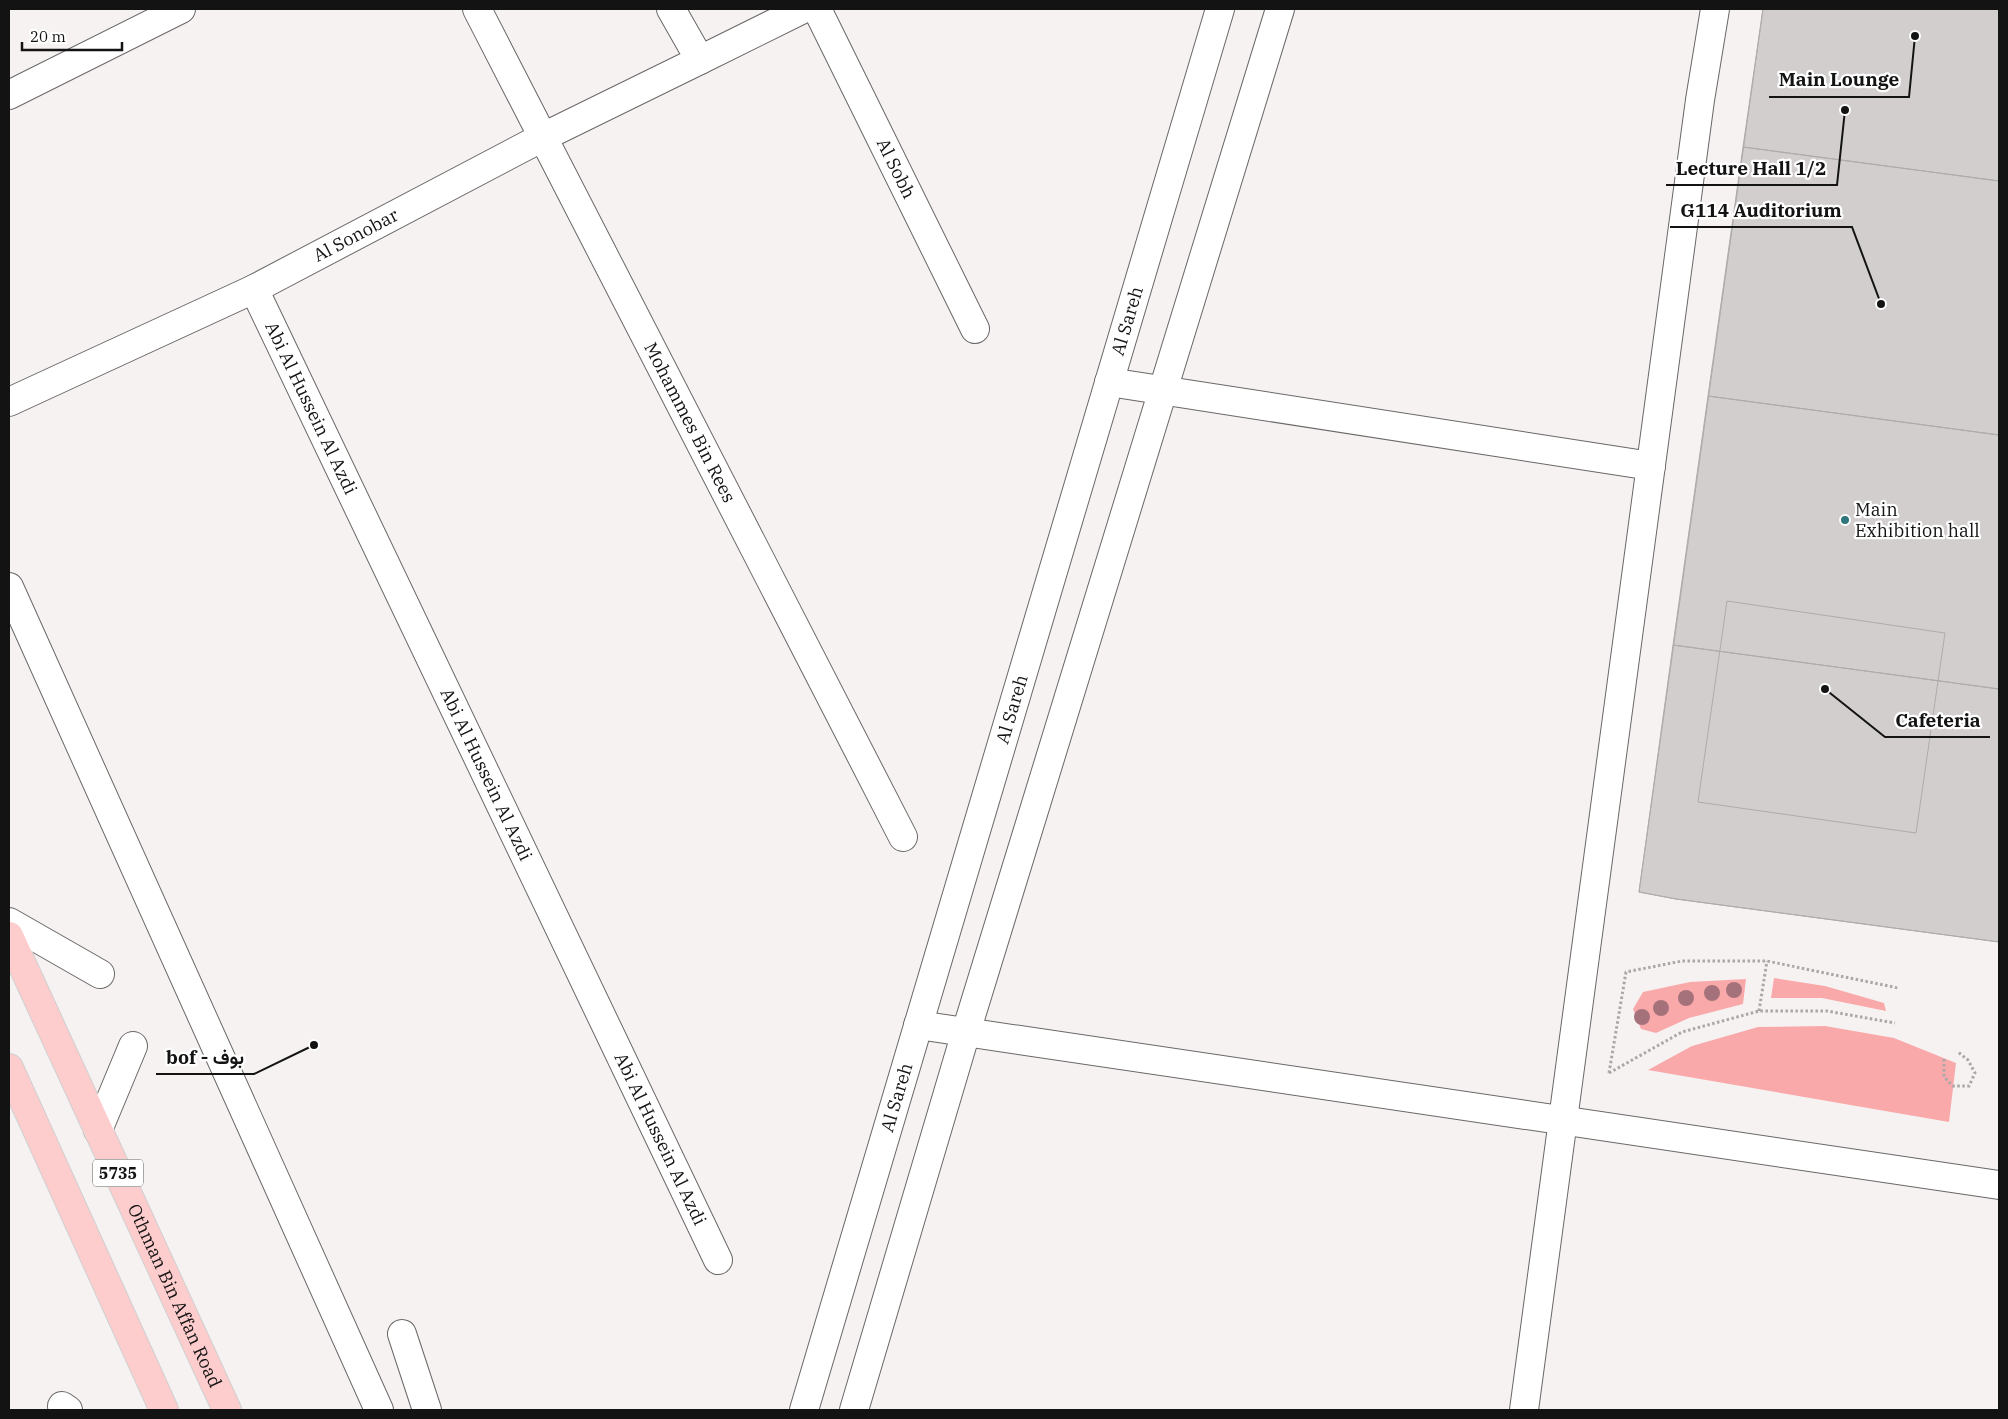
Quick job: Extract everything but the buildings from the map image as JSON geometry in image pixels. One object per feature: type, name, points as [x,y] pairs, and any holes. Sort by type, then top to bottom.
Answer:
[{"type":"main road","name":"Othman Bin Affan Road","points":[[9,936],[227,1410]]},
{"type":"main road","points":[[9,1068],[164,1410]]},
{"type":"street","points":[[9,96],[180,9]]},
{"type":"street","name":"Mohammes Bin Rees","points":[[477,9],[903,837]]},
{"type":"street","points":[[671,9],[700,60]]},
{"type":"street","name":"Al Sonobar","points":[[9,402],[254,289],[543,137],[803,9]]},
{"type":"street","name":"Al Sobh","points":[[817,9],[975,328]]},
{"type":"street","name":"Al Sareh","points":[[804,1410],[1220,9]]},
{"type":"street","points":[[854,1410],[966,1032],[1280,9]]},
{"type":"street","points":[[1524,1410],[1700,100],[1715,9]]},
{"type":"street","name":"Abi Al Hussein Al Azdi","points":[[254,289],[718,1260]]},
{"type":"street","points":[[1109,382],[1651,466]]},
{"type":"street","points":[[9,588],[379,1410]]},
{"type":"street","points":[[9,922],[100,974]]},
{"type":"street","points":[[918,1025],[1999,1185]]},
{"type":"street","points":[[98,1130],[133,1046]]},
{"type":"street","points":[[402,1334],[427,1410]]},
{"type":"path","points":[[1895,1023],[1826,1011],[1759,1011],[1682,1032],[1609,1073],[1626,972],[1682,960],[1767,960],[1898,988]]},
{"type":"path","points":[[1759,1011],[1767,960]]},
{"type":"path","points":[[1944,1059],[1944,1077],[1954,1086],[1969,1086],[1975,1073],[1968,1060],[1958,1052]]},
{"type":"shaded area","points":[[1774,978],[1825,986],[1884,1003],[1886,1011],[1822,998],[1771,998]]},
{"type":"shaded area","points":[[1746,979],[1743,1004],[1689,1018],[1656,1033],[1641,1029],[1633,1009],[1643,992],[1690,982]]},
{"type":"shaded area","points":[[1825,1026],[1894,1038],[1956,1063],[1949,1122],[1648,1070],[1692,1046],[1758,1027]]},
{"type":"place","name":"Main Lounge","points":[[1915,36]]},
{"type":"place","name":"Lecture Hall 1/2","points":[[1845,110]]},
{"type":"place","name":"G114 Auditorium","points":[[1881,304]]},
{"type":"place","name":"Main Exhibition hall","points":[[1845,520]]},
{"type":"place","name":"Cafeteria","points":[[1825,689]]},
{"type":"place","name":"bof - بوف","points":[[314,1045]]}]
